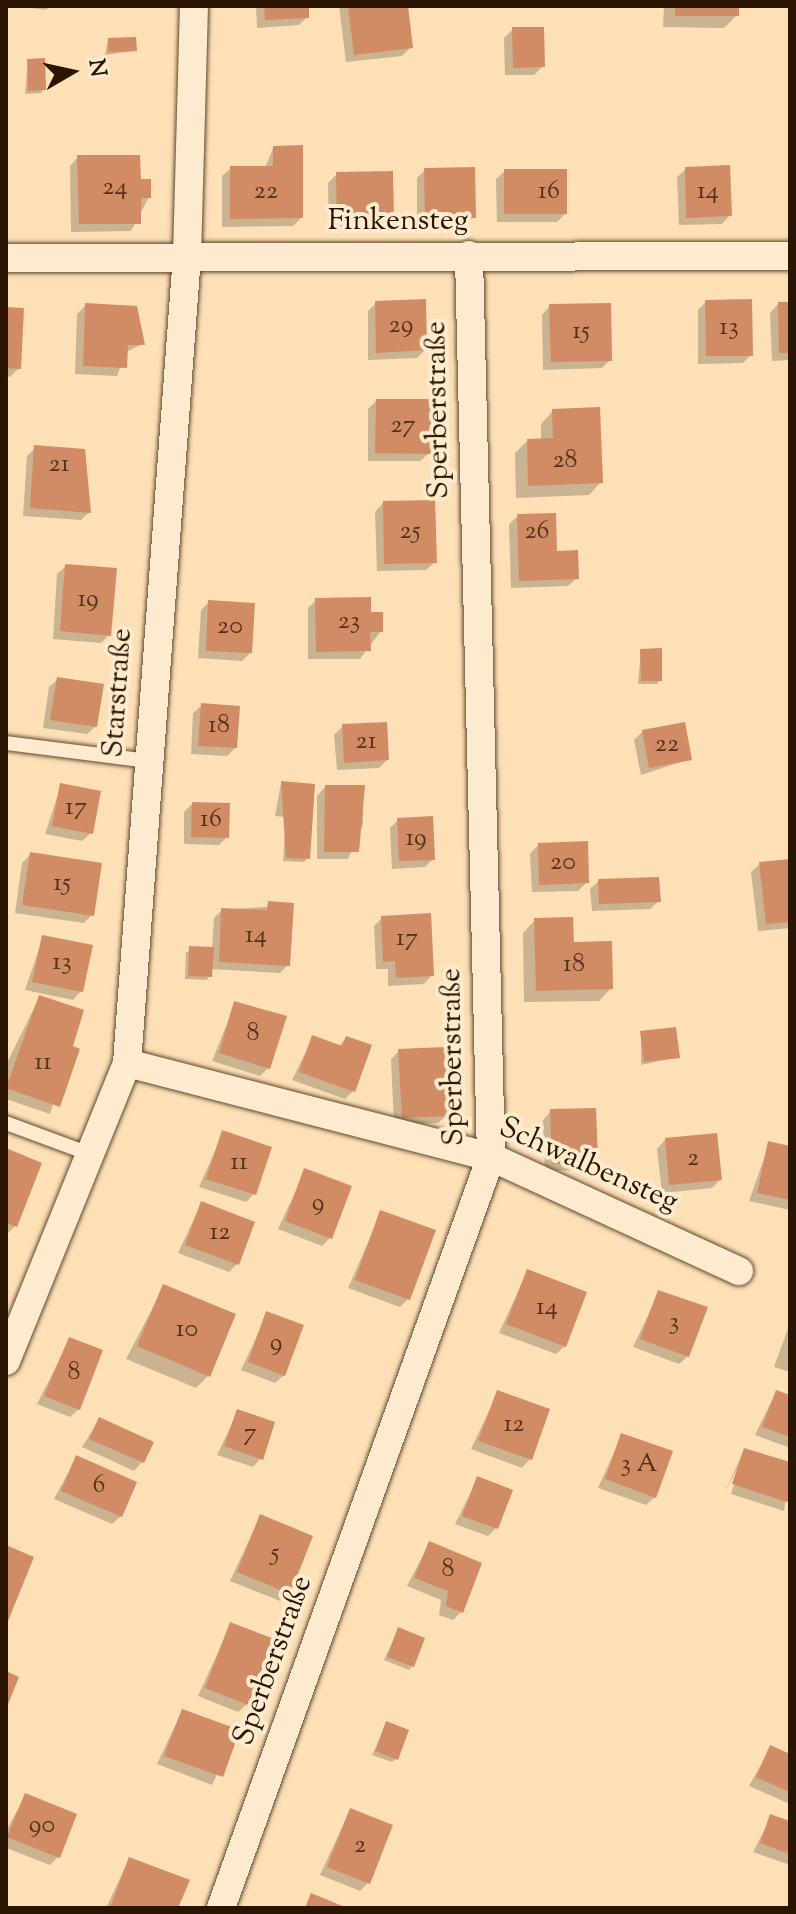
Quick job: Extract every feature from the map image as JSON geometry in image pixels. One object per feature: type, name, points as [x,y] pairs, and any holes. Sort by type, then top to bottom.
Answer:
[{"type":"street","name":"Starstraße","points":[[8,1348],[127,1063],[187,256],[194,6]]},
{"type":"street","name":"Sperberstraße","points":[[221,1908],[491,1157],[469,255]]},
{"type":"street","name":"Finkensteg","points":[[6,258],[790,256]]},
{"type":"street","name":"Schwalbensteg","points":[[127,1063],[491,1157],[739,1271]]},
{"type":"lane","points":[[6,743],[148,761]]},
{"type":"lane","points":[[6,1123],[90,1154]]},
{"type":"building","points":[[264,6],[309,6],[309,18],[265,20]]},
{"type":"building","points":[[348,6],[408,6],[413,48],[354,55]]},
{"type":"building","points":[[675,6],[739,6],[739,16],[675,16]]},
{"type":"building","points":[[512,27],[544,27],[545,67],[513,68]]},
{"type":"building","points":[[136,37],[137,51],[108,52],[108,38]]},
{"type":"building","points":[[45,58],[46,90],[28,91],[27,59]]},
{"type":"building","points":[[303,145],[303,218],[230,219],[230,166],[273,166],[273,146]]},
{"type":"building","points":[[77,155],[140,155],[141,179],[151,179],[151,198],[141,198],[141,224],[79,224]]},
{"type":"building","points":[[730,165],[732,216],[686,218],[685,167]]},
{"type":"building","points":[[475,167],[476,218],[425,218],[424,168]]},
{"type":"building","points":[[504,169],[567,169],[567,214],[504,214]]},
{"type":"building","points":[[393,171],[394,219],[337,221],[336,172]]},
{"type":"building","points":[[426,299],[427,350],[376,353],[375,301]]},
{"type":"building","points":[[752,299],[753,356],[706,356],[705,300]]},
{"type":"building","points":[[778,302],[790,302],[790,353],[779,353]]},
{"type":"building","points":[[85,303],[137,306],[145,345],[128,345],[127,368],[83,366]]},
{"type":"building","points":[[611,303],[612,361],[551,362],[549,304]]},
{"type":"building","points":[[6,307],[24,308],[21,369],[6,368]]},
{"type":"building","points":[[376,399],[431,399],[431,454],[375,453]]},
{"type":"building","points":[[600,407],[603,483],[528,486],[527,439],[553,438],[552,409]]},
{"type":"building","points":[[34,445],[85,449],[91,513],[30,508]]},
{"type":"building","points":[[435,500],[437,563],[384,564],[383,501]]},
{"type":"building","points":[[556,513],[557,551],[578,550],[579,579],[519,581],[517,514]]},
{"type":"building","points":[[65,564],[117,568],[111,636],[60,631]]},
{"type":"building","points":[[371,597],[371,612],[383,612],[383,632],[370,632],[371,651],[316,652],[315,598]]},
{"type":"building","points":[[208,600],[255,603],[252,653],[206,651]]},
{"type":"building","points":[[662,648],[662,681],[641,681],[640,649]]},
{"type":"building","points":[[57,677],[104,684],[97,727],[50,720]]},
{"type":"building","points":[[201,703],[240,706],[237,748],[198,746]]},
{"type":"building","points":[[387,722],[389,760],[344,763],[342,724]]},
{"type":"building","points":[[685,722],[692,760],[649,768],[642,730]]},
{"type":"building","points":[[281,781],[315,784],[310,859],[286,858]]},
{"type":"building","points":[[60,783],[101,791],[93,834],[52,826]]},
{"type":"building","points":[[325,785],[365,785],[359,852],[324,852]]},
{"type":"building","points":[[192,802],[230,803],[229,838],[191,837]]},
{"type":"building","points":[[433,816],[435,860],[399,861],[397,818]]},
{"type":"building","points":[[588,841],[589,883],[539,885],[538,843]]},
{"type":"building","points":[[30,852],[102,863],[94,916],[22,905]]},
{"type":"building","points":[[790,859],[790,922],[766,924],[759,862]]},
{"type":"building","points":[[659,877],[661,902],[599,904],[598,879]]},
{"type":"building","points":[[268,901],[294,903],[290,966],[219,962],[221,908],[267,910]]},
{"type":"building","points":[[431,913],[434,976],[396,978],[395,961],[383,962],[381,916]]},
{"type":"building","points":[[573,917],[574,942],[612,941],[613,989],[536,991],[534,918]]},
{"type":"building","points":[[42,935],[93,945],[83,992],[32,982]]},
{"type":"building","points":[[189,946],[214,947],[212,977],[188,976]]},
{"type":"building","points":[[39,995],[84,1010],[73,1046],[80,1049],[60,1107],[6,1088]]},
{"type":"building","points":[[234,1001],[287,1016],[270,1069],[219,1053]]},
{"type":"building","points":[[676,1027],[680,1058],[644,1062],[640,1031]]},
{"type":"building","points":[[312,1035],[342,1046],[346,1036],[372,1045],[355,1092],[299,1072]]},
{"type":"building","points":[[445,1047],[449,1116],[402,1118],[398,1049]]},
{"type":"building","points":[[596,1108],[598,1162],[552,1164],[550,1109]]},
{"type":"building","points":[[222,1130],[272,1147],[256,1195],[206,1179]]},
{"type":"building","points":[[717,1133],[722,1180],[669,1185],[665,1138]]},
{"type":"building","points":[[768,1141],[790,1146],[790,1200],[757,1193]]},
{"type":"building","points":[[6,1148],[42,1163],[17,1227],[6,1223]]},
{"type":"building","points":[[304,1168],[352,1186],[332,1239],[285,1221]]},
{"type":"building","points":[[201,1201],[255,1222],[239,1265],[185,1245]]},
{"type":"building","points":[[380,1210],[436,1230],[410,1300],[355,1280]]},
{"type":"building","points":[[527,1269],[587,1292],[566,1347],[506,1324]]},
{"type":"building","points":[[163,1284],[236,1314],[210,1377],[137,1346]]},
{"type":"building","points":[[658,1290],[708,1307],[689,1357],[640,1339]]},
{"type":"building","points":[[266,1311],[304,1325],[285,1376],[248,1362]]},
{"type":"building","points":[[69,1337],[103,1350],[80,1410],[44,1396]]},
{"type":"building","points":[[497,1390],[550,1409],[532,1460],[478,1441]]},
{"type":"building","points":[[776,1390],[790,1395],[790,1437],[762,1427]]},
{"type":"building","points":[[237,1409],[275,1422],[263,1460],[224,1446]]},
{"type":"building","points":[[99,1417],[154,1442],[144,1463],[89,1439]]},
{"type":"building","points":[[621,1433],[673,1451],[656,1498],[605,1479]]},
{"type":"building","points":[[744,1448],[790,1462],[790,1503],[732,1484]]},
{"type":"building","points":[[76,1455],[137,1482],[122,1517],[61,1491]]},
{"type":"building","points":[[477,1476],[513,1490],[498,1529],[462,1516]]},
{"type":"building","points":[[260,1514],[313,1536],[290,1594],[237,1572]]},
{"type":"building","points":[[429,1541],[482,1563],[463,1613],[446,1606],[448,1591],[414,1578]]},
{"type":"building","points":[[6,1545],[34,1557],[6,1626]]},
{"type":"building","points":[[230,1622],[274,1639],[248,1705],[205,1688]]},
{"type":"building","points":[[398,1627],[425,1638],[414,1667],[387,1657]]},
{"type":"building","points":[[6,1671],[19,1677],[6,1709]]},
{"type":"building","points":[[182,1709],[240,1730],[223,1777],[164,1756]]},
{"type":"building","points":[[386,1721],[409,1730],[398,1760],[375,1751]]},
{"type":"building","points":[[770,1745],[790,1754],[790,1792],[756,1777]]},
{"type":"building","points":[[25,1793],[77,1814],[60,1858],[7,1837]]},
{"type":"building","points":[[350,1808],[393,1825],[370,1884],[327,1867]]},
{"type":"building","points":[[770,1814],[790,1821],[790,1854],[760,1843]]},
{"type":"building","points":[[129,1857],[190,1880],[178,1908],[110,1908]]},
{"type":"building","points":[[311,1893],[347,1908],[305,1908]]}]
